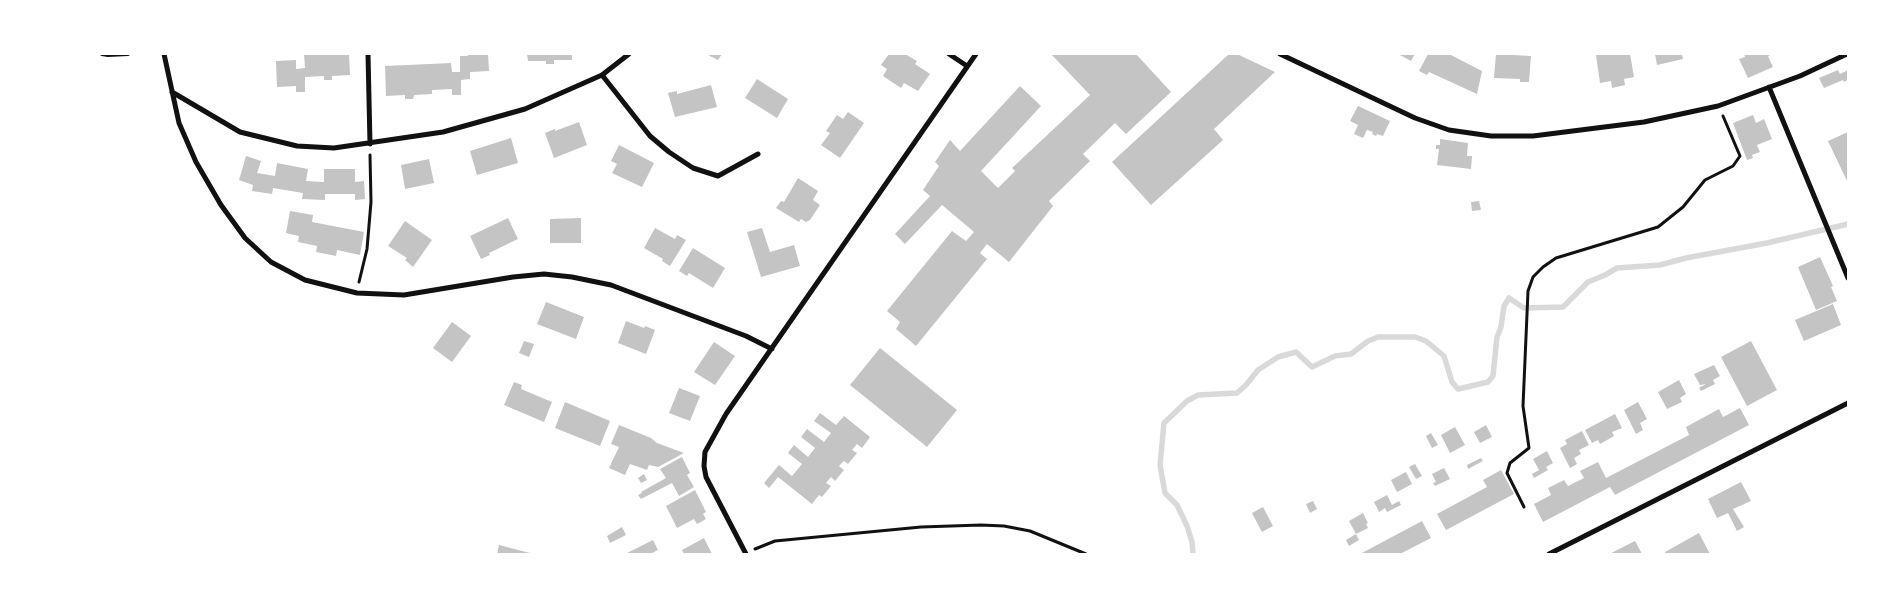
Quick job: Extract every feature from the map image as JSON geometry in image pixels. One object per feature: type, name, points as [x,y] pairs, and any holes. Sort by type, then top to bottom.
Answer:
[{"type":"street","points":[[164,54],[179,122],[196,162],[221,205],[245,238],[271,262],[305,280],[357,293],[404,295],[513,277],[544,274],[572,277],[620,289],[746,336],[772,349]]},
{"type":"street","points":[[368,54],[370,144]]},
{"type":"street","points":[[172,92],[240,132],[298,146],[334,148],[443,132],[526,109],[602,75],[629,54]]},
{"type":"street","points":[[949,54],[967,66]]},
{"type":"street","points":[[745,553],[706,477],[704,466],[705,452],[726,414],[976,54]]},
{"type":"street","points":[[1280,54],[1415,118],[1449,130],[1490,136],[1532,136],[1594,130],[1644,122],[1718,106],[1800,76],[1847,54]]},
{"type":"street","points":[[602,75],[650,136],[693,168],[718,176],[758,154]]},
{"type":"street","points":[[1769,87],[1848,278]]},
{"type":"street","points":[[1549,554],[1848,403]]},
{"type":"lane","points":[[102,54],[128,54]]},
{"type":"path","points":[[1524,507],[1507,473],[1510,463],[1529,448],[1523,406],[1528,296],[1533,277],[1556,258],[1658,227],[1683,208],[1705,180],[1733,166],[1740,156],[1718,106]]},
{"type":"path","points":[[357,293],[367,249],[371,202],[370,144]]},
{"type":"path","points":[[745,553],[775,541],[921,527],[981,525],[1004,526],[1030,531],[1086,554]]},
{"type":"building","points":[[304,54],[349,54],[350,75],[332,76],[332,80],[324,80],[324,76],[305,77],[305,92],[296,92],[296,86],[277,87],[276,61],[296,60],[296,69],[305,68]]},
{"type":"building","points":[[467,54],[488,54],[489,71],[470,72],[470,79],[461,80],[461,95],[452,95],[452,89],[432,90],[432,94],[414,95],[413,99],[405,99],[405,95],[386,96],[385,66],[451,63],[452,72],[460,72],[460,56],[468,56]]},
{"type":"building","points":[[527,54],[572,54],[572,60],[554,60],[554,64],[546,64],[546,61],[528,61]]},
{"type":"building","points":[[706,54],[722,54],[718,60]]},
{"type":"building","points":[[889,54],[905,54],[917,61],[915,64],[930,74],[918,91],[904,83],[901,88],[883,76],[887,69],[881,65]]},
{"type":"building","points":[[1051,54],[1136,54],[1171,92],[1126,134],[1115,123],[1083,154],[1090,161],[1049,201],[1053,206],[1009,262],[987,244],[980,253],[987,259],[916,346],[896,329],[900,322],[887,311],[952,231],[966,241],[974,232],[942,205],[905,244],[895,234],[930,196],[923,190],[939,166],[935,162],[950,140],[960,151],[1020,86],[1041,106],[981,171],[998,188],[1015,171],[1012,168],[1090,95]]},
{"type":"building","points":[[1229,54],[1237,54],[1275,72],[1214,129],[1223,140],[1151,205],[1112,162]]},
{"type":"building","points":[[1398,54],[1415,54],[1411,61]]},
{"type":"building","points":[[1428,54],[1449,54],[1482,71],[1477,94],[1429,72],[1427,75],[1419,71]]},
{"type":"building","points":[[1496,54],[1531,56],[1529,82],[1520,82],[1520,79],[1494,78]]},
{"type":"building","points":[[1630,54],[1634,77],[1624,79],[1625,85],[1612,88],[1611,81],[1600,83],[1596,55]]},
{"type":"building","points":[[1655,54],[1682,54],[1683,59],[1657,65]]},
{"type":"building","points":[[1744,54],[1773,54],[1768,56],[1773,67],[1748,78],[1739,59],[1745,57]]},
{"type":"building","points":[[1838,70],[1840,74],[1848,70],[1848,80],[1844,82],[1843,80],[1824,88],[1819,78]]},
{"type":"building","points":[[757,79],[788,99],[777,118],[745,98]]},
{"type":"building","points":[[711,85],[717,107],[675,117],[668,93],[677,91],[677,94]]},
{"type":"building","points":[[1358,106],[1390,121],[1383,136],[1377,134],[1376,136],[1372,134],[1373,132],[1367,130],[1363,138],[1354,134],[1358,125],[1350,121]]},
{"type":"building","points":[[848,112],[864,123],[840,158],[821,145],[830,133],[826,131],[837,115],[843,119]]},
{"type":"building","points":[[1753,115],[1756,123],[1764,119],[1772,139],[1757,145],[1760,152],[1752,155],[1753,158],[1747,160],[1733,123]]},
{"type":"building","points":[[579,122],[587,145],[554,158],[545,133]]},
{"type":"building","points":[[1848,132],[1848,183],[1828,141]]},
{"type":"building","points":[[511,138],[518,163],[477,175],[470,151]]},
{"type":"building","points":[[1440,139],[1468,143],[1467,156],[1472,156],[1471,169],[1437,165],[1439,149],[1436,149],[1436,145],[1440,145]]},
{"type":"building","points":[[619,145],[654,163],[642,187],[612,173],[617,164],[611,161]]},
{"type":"building","points":[[246,156],[261,161],[257,173],[275,176],[277,163],[308,169],[306,181],[324,182],[324,169],[355,169],[355,182],[364,181],[365,199],[355,200],[355,194],[325,194],[325,200],[302,199],[303,193],[273,188],[272,194],[252,191],[253,185],[239,180]]},
{"type":"building","points":[[429,159],[434,183],[405,189],[401,165]]},
{"type":"building","points":[[798,178],[818,191],[813,200],[820,205],[810,220],[806,222],[801,219],[799,222],[776,208],[781,201],[784,202]]},
{"type":"building","points":[[1479,201],[1481,210],[1472,211],[1471,202]]},
{"type":"building","points":[[290,211],[313,215],[312,222],[364,232],[360,255],[337,250],[336,256],[316,252],[317,246],[298,242],[299,236],[286,233]]},
{"type":"building","points":[[508,218],[518,239],[481,259],[470,236]]},
{"type":"building","points":[[581,218],[581,243],[550,243],[550,219]]},
{"type":"building","points":[[405,221],[432,240],[413,267],[405,260],[407,258],[388,246]]},
{"type":"building","points":[[655,228],[675,239],[677,235],[686,240],[670,266],[662,261],[663,259],[644,248]]},
{"type":"building","points":[[762,228],[770,252],[794,245],[800,266],[761,277],[747,232]]},
{"type":"building","points":[[693,248],[725,268],[713,288],[689,273],[687,276],[679,271]]},
{"type":"building","points":[[1820,257],[1833,286],[1831,287],[1837,301],[1816,310],[1798,267]]},
{"type":"building","points":[[546,302],[584,317],[576,339],[537,324]]},
{"type":"building","points":[[1833,304],[1841,325],[1804,341],[1795,320]]},
{"type":"building","points":[[626,321],[655,330],[646,354],[618,343]]},
{"type":"building","points":[[452,322],[471,336],[452,362],[433,348]]},
{"type":"building","points":[[524,341],[534,344],[529,357],[519,353]]},
{"type":"building","points":[[1751,341],[1777,390],[1747,406],[1721,357]]},
{"type":"building","points":[[714,342],[735,356],[715,385],[694,372]]},
{"type":"building","points":[[880,348],[957,410],[927,447],[850,385]]},
{"type":"building","points":[[1714,365],[1720,376],[1713,380],[1715,384],[1701,391],[1699,388],[1706,384],[1700,385],[1694,374]]},
{"type":"building","points":[[1679,380],[1686,394],[1680,398],[1682,402],[1667,409],[1658,392]]},
{"type":"building","points":[[514,382],[522,385],[521,389],[552,402],[544,422],[504,405]]},
{"type":"building","points":[[679,388],[700,396],[690,421],[669,413]]},
{"type":"building","points":[[565,402],[610,421],[600,446],[555,428]]},
{"type":"building","points":[[1638,402],[1647,419],[1640,423],[1643,430],[1636,434],[1624,410]]},
{"type":"building","points":[[1740,408],[1749,425],[1615,495],[1610,487],[1543,522],[1534,504],[1551,495],[1548,488],[1564,480],[1568,486],[1584,478],[1580,471],[1598,462],[1606,478],[1689,435],[1686,427],[1719,409],[1723,417]]},
{"type":"building","points":[[820,413],[836,425],[844,416],[870,437],[862,448],[857,444],[852,450],[857,453],[848,464],[844,461],[839,466],[844,470],[835,481],[831,477],[826,483],[831,486],[822,497],[819,495],[812,504],[778,477],[769,488],[764,483],[779,465],[792,476],[802,464],[788,453],[794,445],[808,457],[815,448],[801,437],[807,429],[824,442],[831,433],[814,421]]},
{"type":"building","points":[[1615,414],[1622,428],[1612,432],[1614,436],[1600,444],[1598,440],[1592,443],[1585,430]]},
{"type":"building","points":[[619,425],[684,453],[658,467],[649,465],[647,470],[630,464],[625,475],[609,468],[619,447],[611,444]]},
{"type":"building","points":[[1486,425],[1492,437],[1480,443],[1474,432]]},
{"type":"building","points":[[1455,427],[1465,445],[1450,453],[1441,435]]},
{"type":"building","points":[[1582,431],[1589,445],[1579,450],[1581,454],[1574,458],[1577,464],[1570,468],[1560,448],[1567,444],[1565,440]]},
{"type":"building","points":[[1431,433],[1438,445],[1432,448],[1426,436]]},
{"type":"building","points":[[1547,451],[1553,463],[1546,467],[1548,470],[1534,478],[1532,474],[1539,470],[1533,459]]},
{"type":"building","points":[[682,457],[690,473],[687,475],[694,487],[679,496],[672,483],[641,499],[638,495],[641,492],[666,478],[660,469]]},
{"type":"building","points":[[1481,458],[1483,461],[1468,469],[1467,465]]},
{"type":"building","points":[[1415,464],[1422,476],[1416,479],[1409,467]]},
{"type":"building","points":[[1444,468],[1450,479],[1435,486],[1433,483],[1436,482],[1432,474]]},
{"type":"building","points":[[1501,470],[1514,494],[1446,530],[1437,514],[1487,487],[1483,480]]},
{"type":"building","points":[[1406,472],[1412,484],[1397,492],[1391,480]]},
{"type":"building","points":[[644,474],[647,480],[641,483],[638,478]]},
{"type":"building","points":[[1741,482],[1751,501],[1733,509],[1744,527],[1737,531],[1728,513],[1717,518],[1708,499]]},
{"type":"building","points":[[695,490],[706,512],[703,514],[706,519],[697,524],[694,519],[677,528],[666,506]]},
{"type":"building","points":[[1387,495],[1392,505],[1399,501],[1401,505],[1387,512],[1385,508],[1379,512],[1374,502]]},
{"type":"building","points":[[1313,501],[1317,509],[1310,513],[1306,504]]},
{"type":"building","points":[[1263,507],[1273,526],[1262,532],[1252,513]]},
{"type":"building","points":[[1363,513],[1368,523],[1366,524],[1368,528],[1356,534],[1349,521]]},
{"type":"building","points":[[1422,521],[1431,538],[1400,554],[1360,554]]},
{"type":"building","points":[[622,527],[626,535],[610,543],[607,536]]},
{"type":"building","points":[[1699,533],[1710,554],[1666,554],[1665,552]]},
{"type":"building","points":[[1356,534],[1359,540],[1349,546],[1346,540]]},
{"type":"building","points":[[704,538],[712,554],[684,554],[682,550]]},
{"type":"building","points":[[653,540],[658,550],[650,554],[625,554]]},
{"type":"building","points":[[1635,541],[1642,554],[1610,554],[1615,551]]},
{"type":"building","points":[[499,545],[534,554],[497,554]]},
{"type":"waterway","points":[[1193,554],[1192,542],[1187,526],[1177,505],[1165,493],[1160,465],[1164,423],[1187,401],[1198,395],[1237,393],[1258,370],[1278,357],[1296,352],[1312,367],[1335,356],[1351,354],[1368,341],[1378,337],[1415,337],[1426,341],[1444,356],[1452,382],[1458,389],[1488,382],[1493,376],[1497,337],[1501,327],[1504,306],[1509,298],[1524,308],[1563,307],[1588,282],[1617,268],[1660,265],[1848,224]]}]
